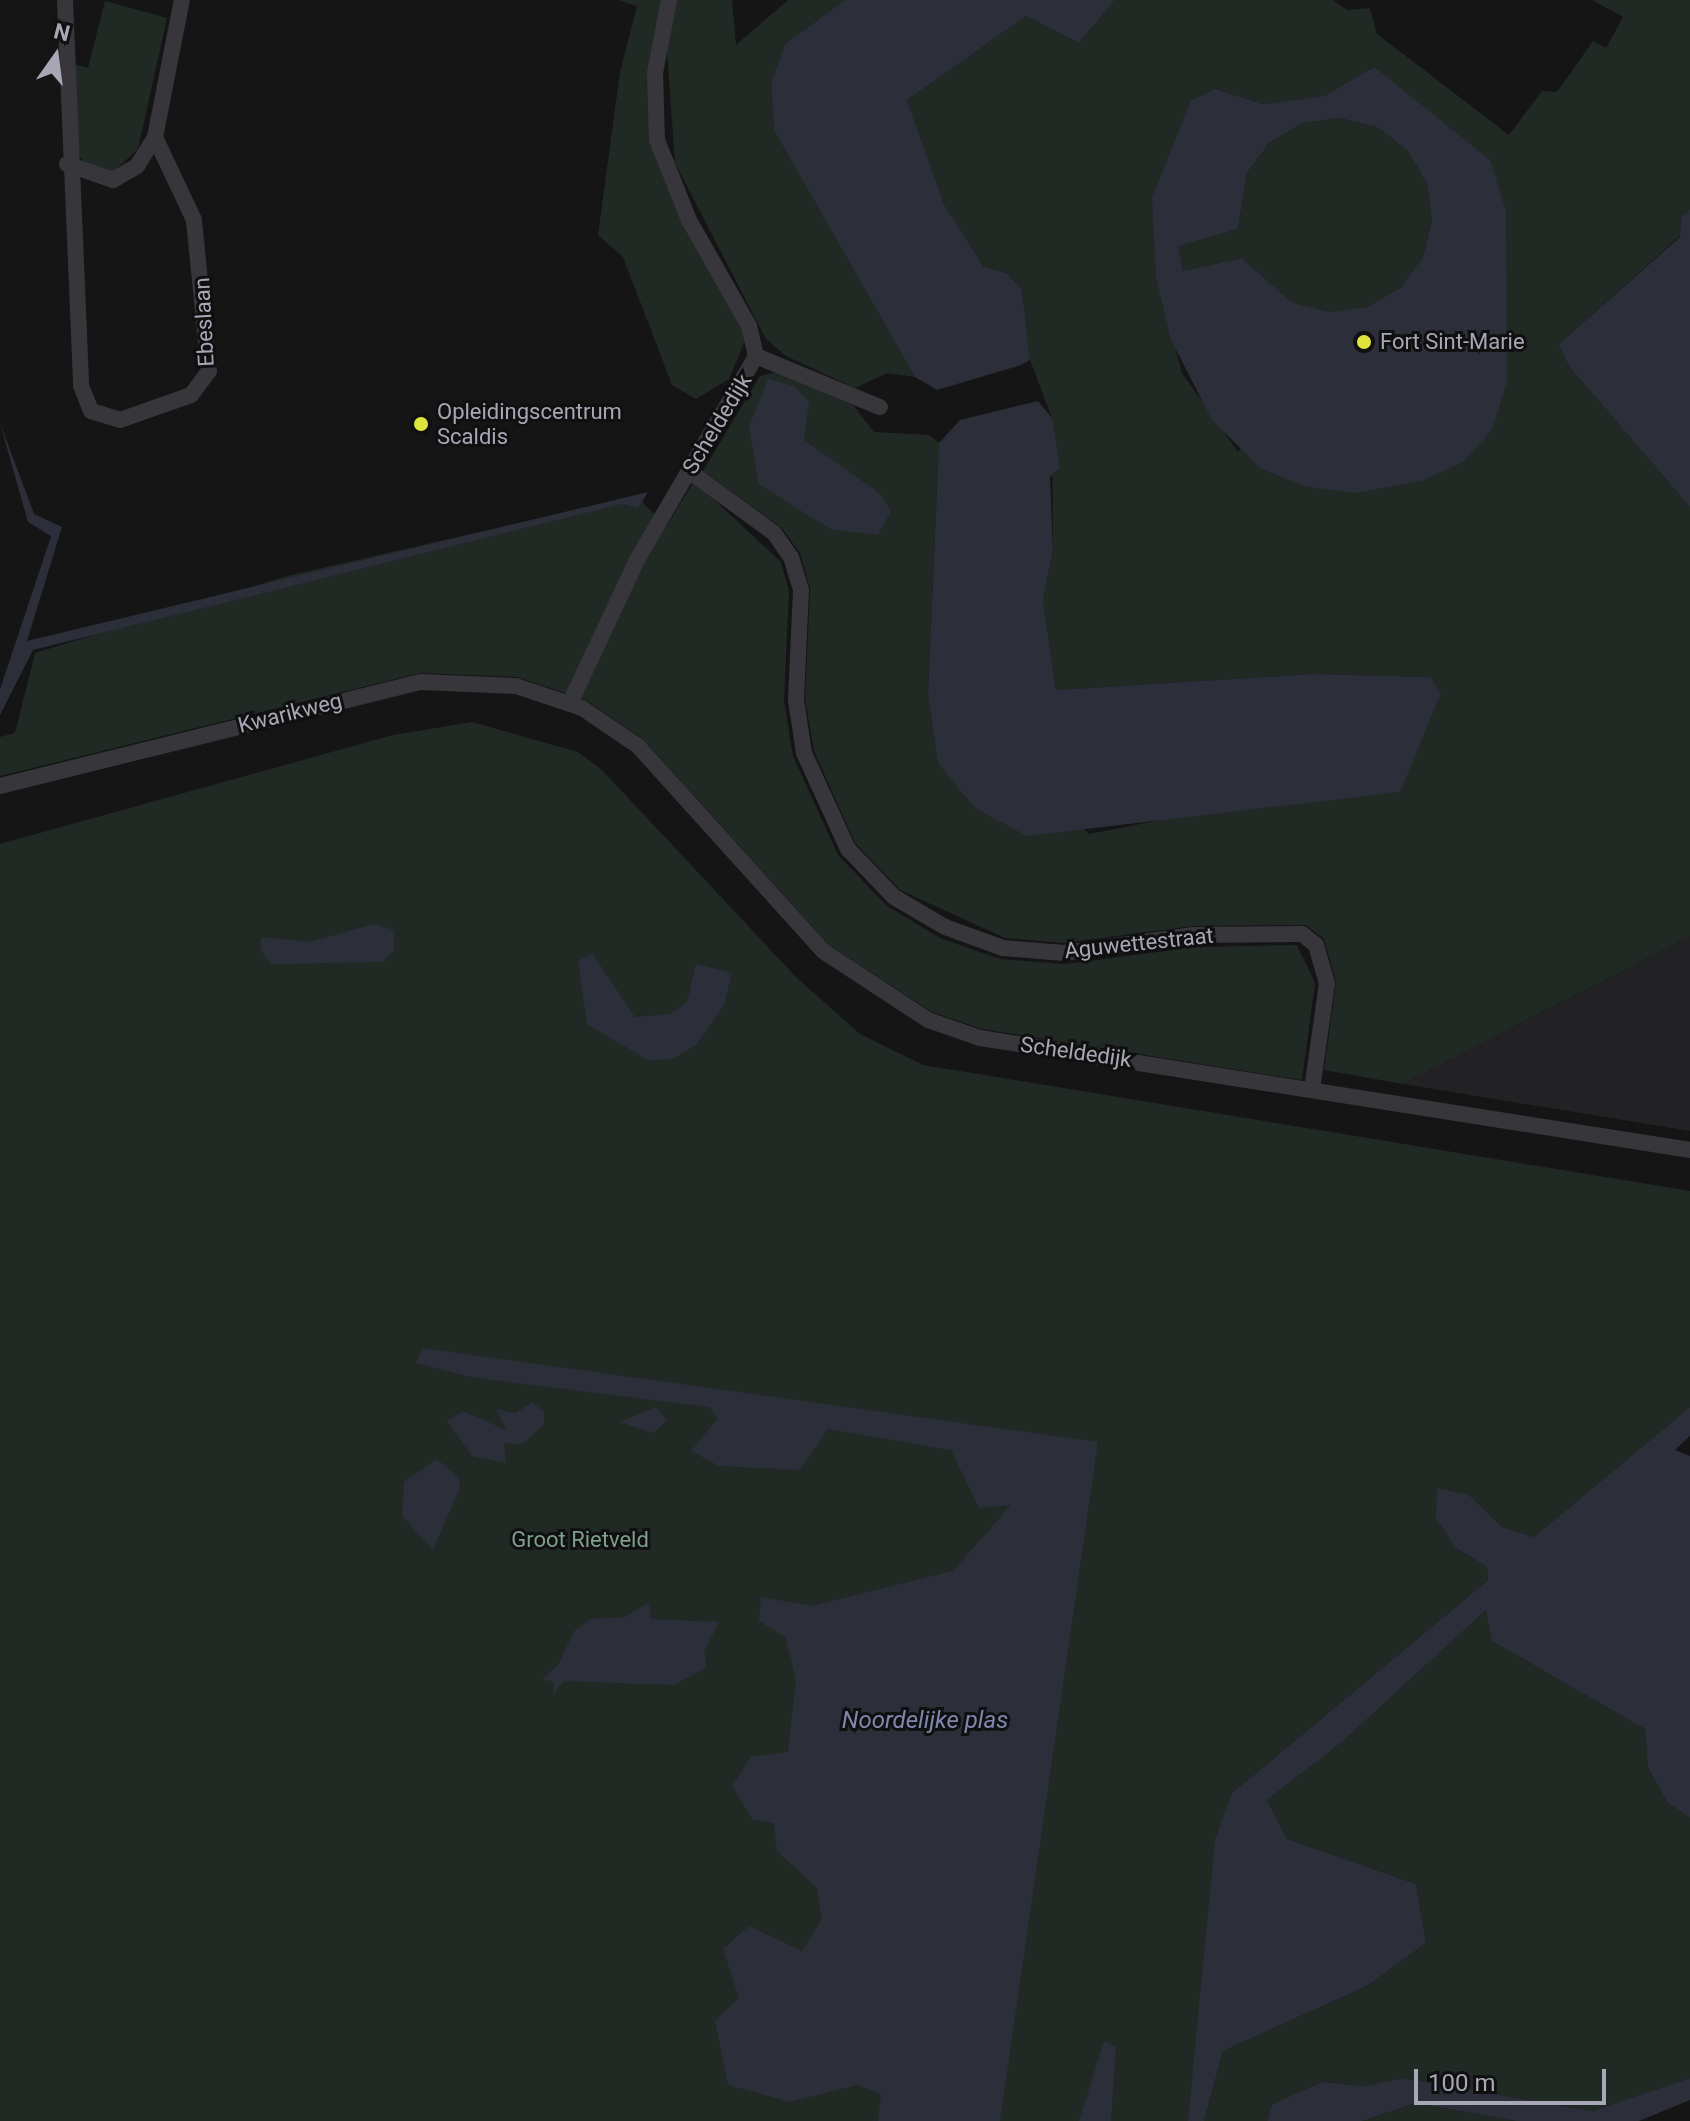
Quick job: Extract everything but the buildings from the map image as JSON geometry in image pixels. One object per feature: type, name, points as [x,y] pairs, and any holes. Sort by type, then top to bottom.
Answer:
[{"type":"street","name":"Ebeslaan","points":[[65,0],[67,164],[81,386],[91,411],[128,418],[191,395],[209,371],[194,220],[155,137]]},
{"type":"street","points":[[67,164],[113,180],[137,166],[155,137],[182,0]]},
{"type":"street","name":"Scheldedijk","points":[[669,0],[655,73],[657,140],[689,220],[749,326],[756,356],[638,558],[576,706],[670,774],[823,951],[928,1020],[980,1038],[1690,1150]]},
{"type":"street","points":[[756,356],[880,407]]},
{"type":"street","name":"Aguwettestraat","points":[[689,471],[774,533],[791,557],[801,590],[796,700],[804,753],[848,849],[894,897],[945,927],[1003,948],[1064,953],[1194,935],[1302,934],[1316,945],[1327,983],[1312,1090]]},
{"type":"street","name":"Kwarikweg","points":[[0,786],[421,682],[516,686],[576,706]]},
{"type":"shaded area","points":[[1690,936],[1690,1131],[1403,1084]]},
{"type":"green space","points":[[618,0],[663,0],[649,84],[657,162],[746,338],[729,379],[696,399],[672,385],[623,257],[598,235],[620,72],[637,6]]},
{"type":"green space","points":[[677,0],[732,0],[736,45],[788,0],[845,0],[785,44],[771,82],[774,129],[915,377],[887,373],[855,388],[786,356],[766,339],[675,163],[666,38]]},
{"type":"green space","points":[[1115,0],[1333,0],[1347,10],[1370,8],[1377,34],[1509,135],[1542,91],[1557,92],[1593,41],[1606,48],[1623,17],[1592,0],[1690,0],[1690,209],[1681,217],[1680,236],[1559,344],[1568,365],[1690,507],[1690,936],[1403,1084],[1324,1070],[1336,982],[1324,939],[1306,925],[1193,926],[1064,943],[1005,938],[900,890],[855,843],[814,751],[805,699],[810,589],[800,553],[782,528],[703,471],[760,376],[777,372],[853,405],[874,432],[929,435],[939,443],[928,693],[1089,834],[1228,807],[1400,792],[1430,677],[1313,674],[1056,690],[1043,600],[1053,551],[1052,418],[1030,360],[1022,290],[1007,273],[984,267],[944,204],[907,100],[1026,16],[1079,43]],"holes":[[[1374,67],[1506,211],[1238,452],[1182,373],[1156,277],[1215,89],[1263,104],[1324,96]]]},
{"type":"green space","points":[[105,1],[167,18],[138,149],[112,173],[88,167],[76,152],[73,64],[88,68]]},
{"type":"green space","points":[[1340,118],[1377,127],[1407,150],[1427,183],[1432,220],[1423,257],[1400,288],[1367,307],[1330,313],[1293,303],[1242,258],[1183,271],[1177,246],[1238,229],[1247,173],[1269,143],[1302,123]]},
{"type":"green space","points":[[694,481],[781,562],[789,591],[784,701],[793,756],[838,855],[887,906],[940,938],[1000,959],[1065,964],[1195,947],[1297,945],[1315,983],[1302,1080],[982,1029],[932,1012],[829,945],[643,739],[586,700],[517,677],[420,673],[0,776],[0,737],[15,733],[35,653],[291,575],[637,496],[666,527]]},
{"type":"green space","name":"Groot Rietveld","points":[[472,722],[578,752],[602,770],[796,977],[860,1034],[923,1065],[1690,1191],[1690,1407],[1534,1537],[1502,1527],[1469,1495],[1456,1548],[1487,1567],[1488,1580],[1232,1793],[1188,2121],[0,2121],[0,844],[393,735]]},
{"type":"green space","points":[[1487,1609],[1492,1641],[1645,1729],[1648,1768],[1667,1802],[1690,1818],[1690,2078],[1592,2111],[1402,2078],[1365,2086],[1322,2082],[1272,2104],[1267,2121],[1204,2121],[1223,2051],[1367,1986],[1426,1943],[1416,1884],[1287,1839],[1267,1800],[1342,1742]]},
{"type":"green space","points":[[1416,2103],[1516,2121],[1362,2121]]},
{"type":"water","points":[[845,0],[1115,0],[1079,43],[1026,16],[907,100],[944,204],[984,267],[1007,273],[1022,290],[1030,360],[1021,365],[937,390],[915,377],[774,130],[771,82],[785,44]]},
{"type":"water","points":[[1374,67],[1490,160],[1506,211],[1507,382],[1492,430],[1463,462],[1424,480],[1356,493],[1303,486],[1260,468],[1212,420],[1171,340],[1156,277],[1152,198],[1191,101],[1215,89],[1263,104],[1324,96]],"holes":[[[1340,118],[1377,127],[1407,150],[1427,183],[1432,220],[1423,257],[1400,288],[1367,307],[1330,312],[1293,303],[1242,258],[1183,271],[1178,246],[1238,229],[1247,173],[1269,143],[1302,123]]]},
{"type":"water","points":[[1690,209],[1690,507],[1568,365],[1559,344],[1680,237],[1681,217]]},
{"type":"water","points":[[768,379],[794,386],[809,402],[804,440],[878,492],[891,511],[878,535],[830,529],[759,484],[749,427]]},
{"type":"water","points":[[1038,401],[1052,418],[1060,468],[1050,477],[1053,551],[1043,600],[1056,690],[1313,674],[1430,677],[1441,693],[1400,792],[1027,836],[975,808],[938,763],[928,693],[939,443],[960,420]]},
{"type":"water","points":[[0,423],[34,514],[62,527],[27,641],[648,492],[638,508],[622,504],[33,650],[0,715],[0,689],[51,536],[28,522]]},
{"type":"water","points":[[374,924],[394,930],[394,950],[383,962],[271,964],[261,951],[261,937],[310,942]]},
{"type":"water","points":[[592,953],[635,1017],[670,1014],[687,1002],[696,964],[732,973],[724,1005],[696,1045],[673,1059],[648,1060],[587,1024],[578,961]]},
{"type":"water","name":"Noordelijke plas","points":[[422,1348],[1098,1442],[1000,2121],[878,2121],[881,2094],[857,2085],[790,2102],[728,2085],[715,2021],[739,1998],[723,1949],[749,1926],[802,1951],[822,1919],[817,1888],[777,1851],[774,1823],[752,1819],[732,1786],[751,1757],[788,1752],[796,1679],[785,1637],[759,1621],[761,1597],[812,1606],[953,1571],[1011,1505],[979,1508],[951,1450],[828,1429],[800,1470],[719,1466],[691,1451],[717,1419],[710,1407],[471,1377],[416,1363]]},
{"type":"water","points":[[532,1402],[544,1412],[544,1425],[522,1444],[504,1443],[506,1463],[472,1456],[447,1421],[463,1411],[506,1430],[496,1409],[516,1413]]},
{"type":"water","points":[[656,1407],[667,1421],[653,1433],[620,1422]]},
{"type":"water","points":[[1690,1407],[1690,1436],[1675,1450],[1690,1456],[1690,1818],[1667,1802],[1648,1768],[1645,1729],[1492,1641],[1486,1610],[1342,1742],[1267,1800],[1287,1839],[1416,1884],[1426,1943],[1367,1986],[1223,2051],[1204,2121],[1188,2121],[1215,1840],[1232,1793],[1488,1580],[1487,1567],[1456,1548],[1436,1518],[1437,1488],[1469,1495],[1502,1527],[1534,1537]]},
{"type":"water","points":[[437,1459],[459,1478],[460,1488],[433,1550],[402,1516],[404,1482]]},
{"type":"water","points":[[649,1602],[651,1619],[719,1622],[704,1652],[707,1667],[674,1685],[564,1681],[553,1695],[554,1682],[542,1679],[558,1665],[574,1631],[591,1619],[625,1617]]},
{"type":"water","points":[[1104,2041],[1116,2047],[1111,2121],[1079,2121]]},
{"type":"water","points":[[1402,2078],[1592,2111],[1690,2078],[1690,2100],[1639,2121],[1516,2121],[1416,2103],[1362,2121],[1267,2121],[1272,2104],[1322,2082],[1365,2086]]},
{"type":"place","name":"Fort Sint-Marie","points":[[1364,342]]},
{"type":"place","name":"Opleidingscentrum Scaldis","points":[[421,424]]}]
